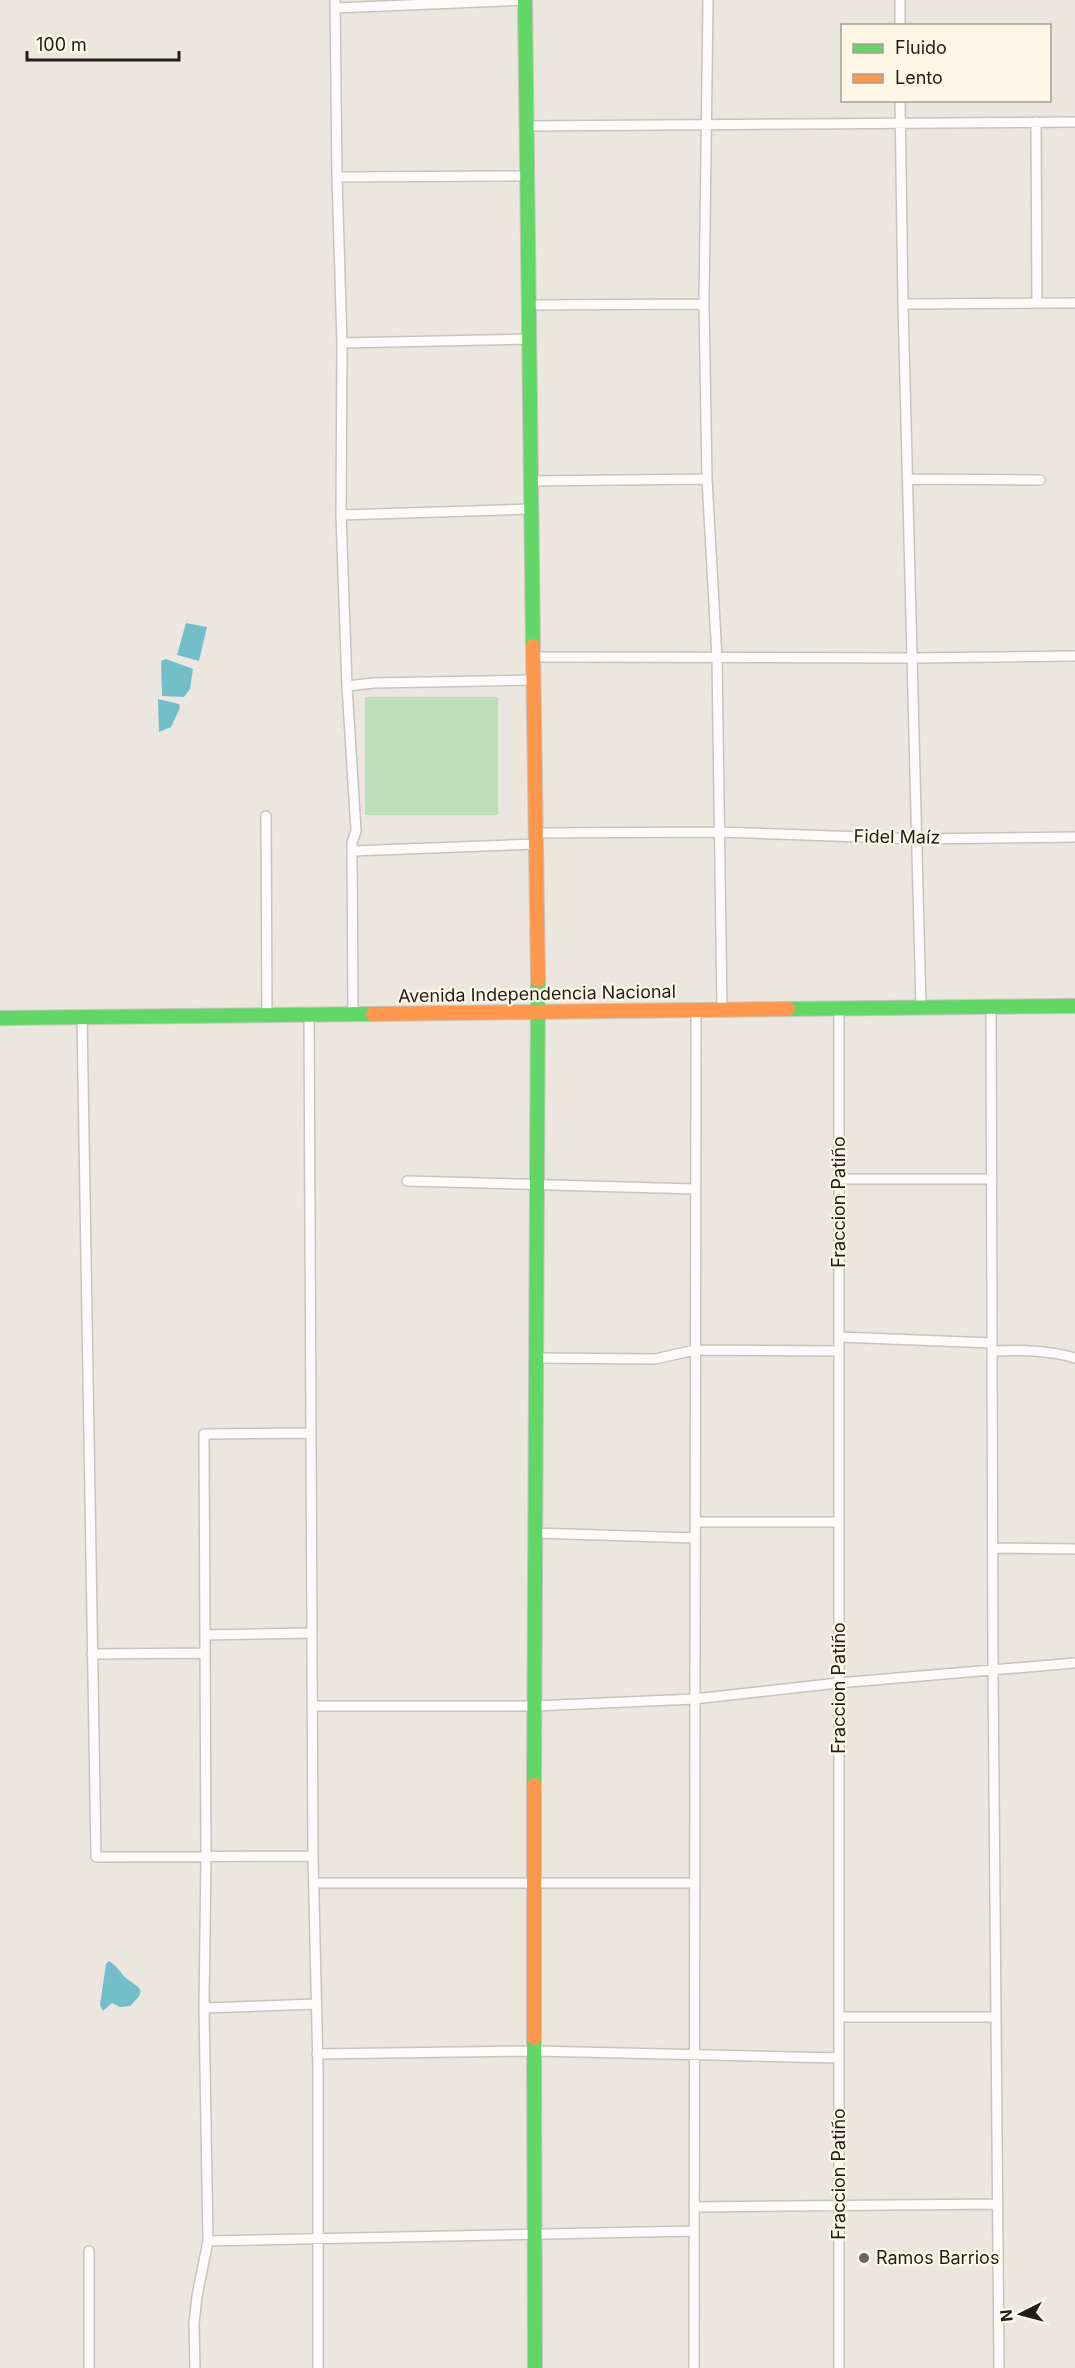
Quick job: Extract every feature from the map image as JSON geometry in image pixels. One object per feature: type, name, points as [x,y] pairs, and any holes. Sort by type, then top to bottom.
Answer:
[{"type":"street","points":[[353,1014],[352,851],[356,831],[346,686],[335,4],[525,0],[538,1012],[534,1884],[535,2368]]},
{"type":"street","points":[[708,0],[704,304],[707,479],[717,658],[722,1010]]},
{"type":"street","points":[[900,0],[900,24]]},
{"type":"street","points":[[900,102],[921,1008]]},
{"type":"street","points":[[1036,122],[1037,303]]},
{"type":"street","points":[[526,126],[1075,122]]},
{"type":"street","points":[[337,177],[527,176]]},
{"type":"street","points":[[903,304],[1075,303]]},
{"type":"street","points":[[528,305],[704,304]]},
{"type":"street","points":[[342,343],[529,339]]},
{"type":"street","points":[[531,481],[707,479]]},
{"type":"street","points":[[908,479],[1040,480]]},
{"type":"street","points":[[342,515],[531,509]]},
{"type":"street","points":[[533,657],[1075,656]]},
{"type":"street","points":[[346,686],[374,683],[533,680]]},
{"type":"street","points":[[266,816],[267,1015]]},
{"type":"street","name":"Fidel Maíz","points":[[352,851],[535,838],[719,832],[918,839],[1075,837]]},
{"type":"street","name":"Avenida Independencia Nacional","points":[[0,1018],[1075,1006]]},
{"type":"street","points":[[991,1007],[993,1670],[999,2368]]},
{"type":"street","name":"Fraccion Patiño","points":[[839,1008],[839,2368]]},
{"type":"street","points":[[694,2368],[696,1010]]},
{"type":"street","points":[[309,1014],[318,2368]]},
{"type":"street","points":[[82,1017],[96,1857],[313,1856]]},
{"type":"street","points":[[839,1179],[992,1179]]},
{"type":"street","points":[[407,1181],[695,1189]]},
{"type":"street","points":[[839,1337],[1035,1350],[1055,1352],[1075,1358]]},
{"type":"street","points":[[536,1358],[655,1359],[695,1350],[839,1351]]},
{"type":"street","points":[[195,2368],[196,2306],[208,2241],[204,2008],[206,1856],[204,1434],[311,1433]]},
{"type":"street","points":[[694,1522],[839,1522]]},
{"type":"street","points":[[535,1533],[695,1538]]},
{"type":"street","points":[[993,1548],[1075,1550]]},
{"type":"street","points":[[205,1635],[312,1633]]},
{"type":"street","points":[[92,1654],[205,1653]]},
{"type":"street","points":[[312,1706],[535,1706],[694,1699],[838,1683],[1075,1663]]},
{"type":"street","points":[[314,1883],[695,1883]]},
{"type":"street","points":[[204,2008],[316,2004]]},
{"type":"street","points":[[839,2017],[996,2017]]},
{"type":"street","points":[[317,2054],[534,2051],[839,2058]]},
{"type":"street","points":[[694,2207],[997,2204]]},
{"type":"street","points":[[208,2241],[694,2231]]},
{"type":"street","points":[[88,2251],[89,2368]]},
{"type":"green space","points":[[365,697],[498,697],[498,815],[365,815]]},
{"type":"water","points":[[186,623],[207,627],[199,661],[177,655]]},
{"type":"water","points":[[166,659],[193,669],[190,689],[184,697],[162,696],[161,661]]},
{"type":"water","points":[[158,699],[179,704],[180,708],[171,727],[159,732]]},
{"type":"water","points":[[109,1961],[138,1987],[140,1993],[130,2006],[120,2007],[112,2003],[103,2011],[100,2005],[106,1964]]},
{"type":"traffic: fast","points":[[525,0],[533,646]]},
{"type":"traffic: fast","points":[[534,1785],[538,980]]},
{"type":"traffic: fast","points":[[788,1009],[1075,1006]]},
{"type":"traffic: fast","points":[[0,1018],[373,1014]]},
{"type":"traffic: fast","points":[[534,2038],[535,2368]]},
{"type":"traffic: slow","points":[[533,646],[538,980]]},
{"type":"traffic: slow","points":[[373,1014],[788,1009]]},
{"type":"traffic: slow","points":[[534,1785],[534,2038]]},
{"type":"place","name":"Ramos Barrios","points":[[864,2258]]}]
